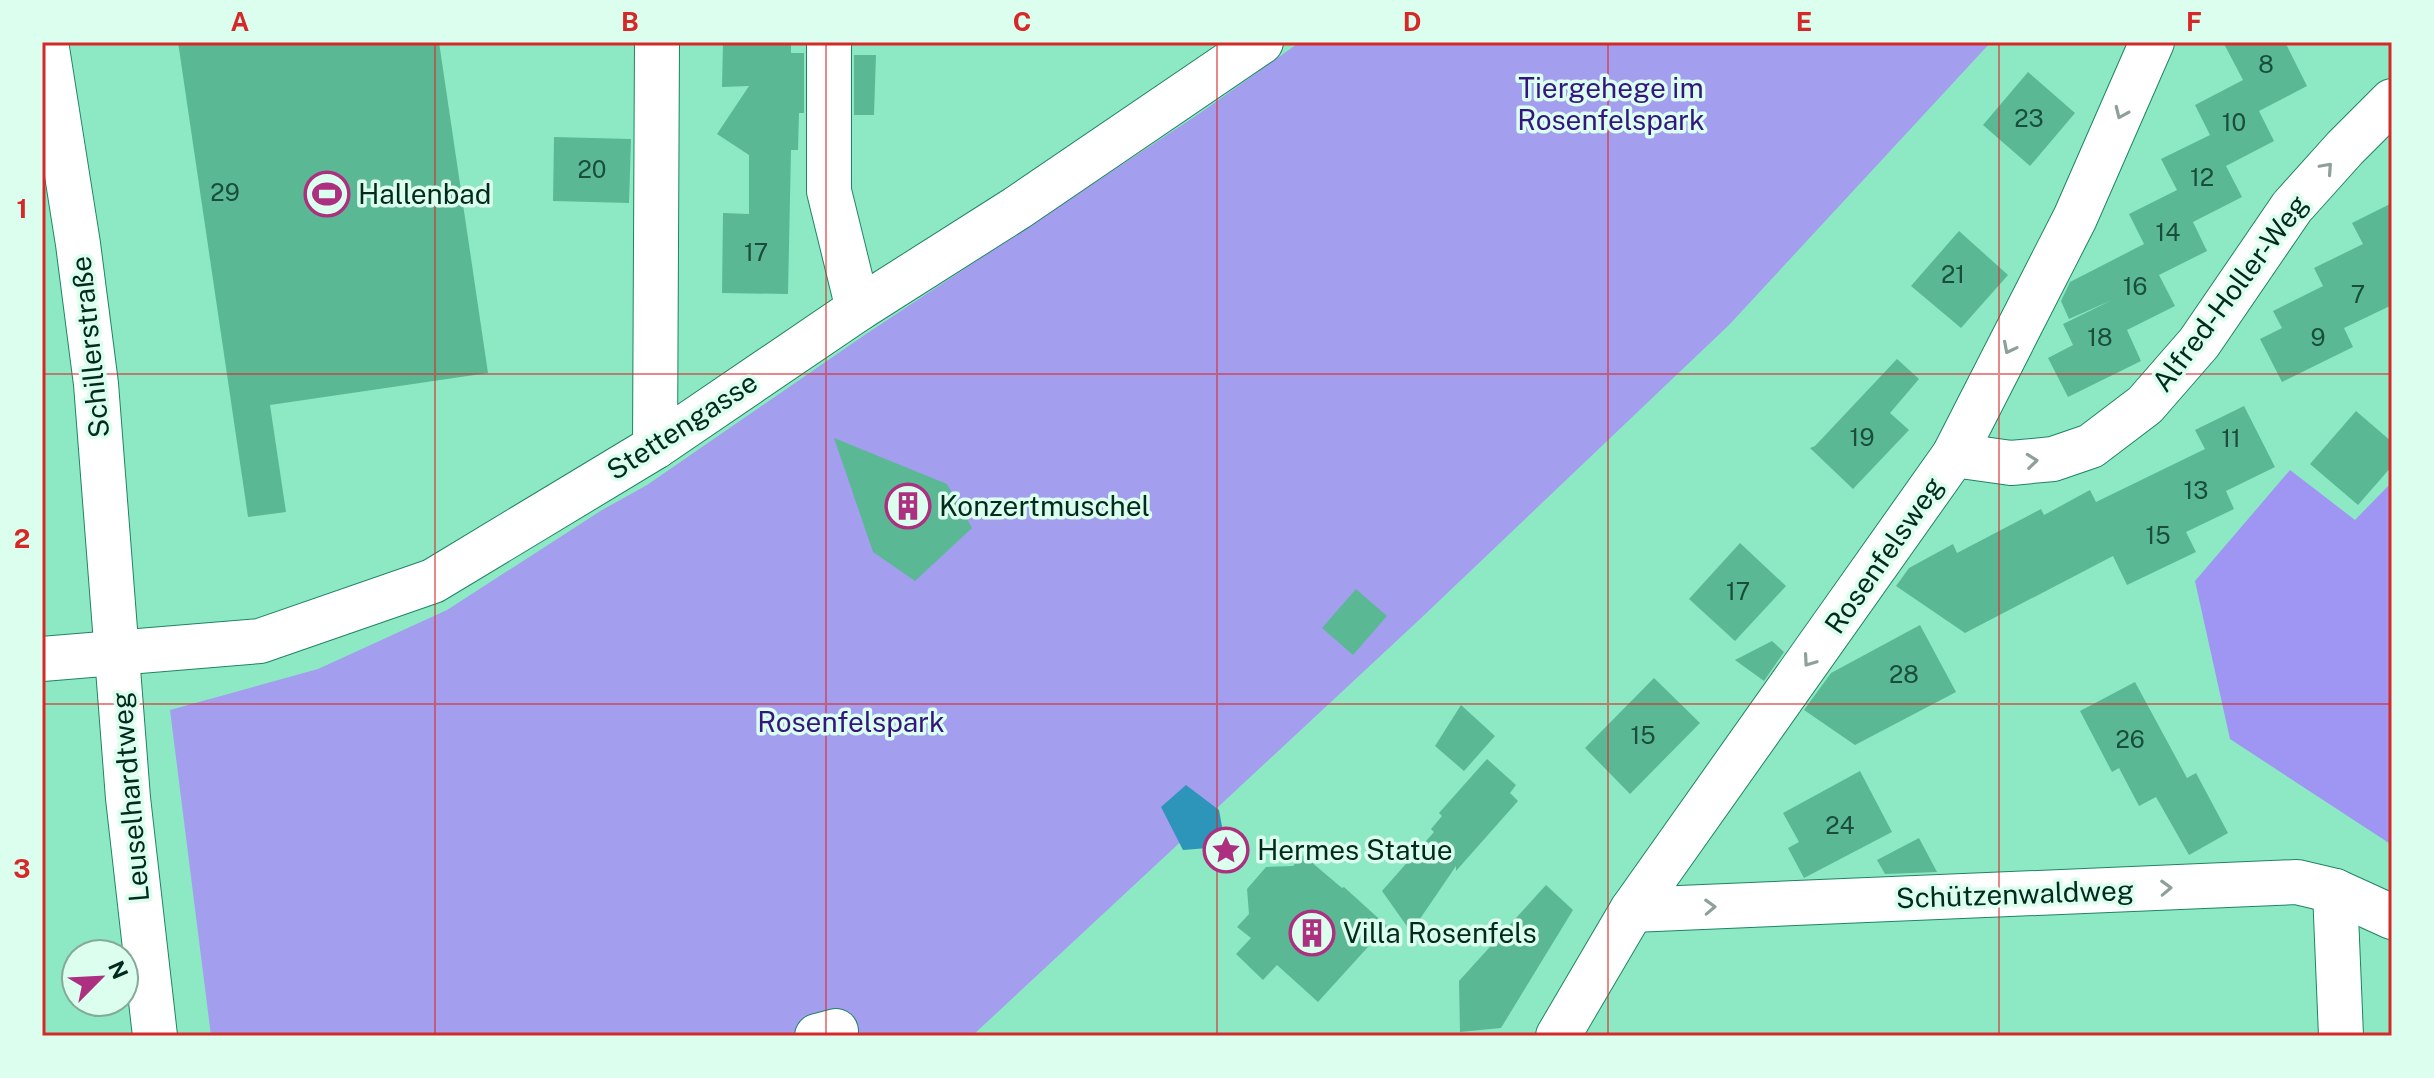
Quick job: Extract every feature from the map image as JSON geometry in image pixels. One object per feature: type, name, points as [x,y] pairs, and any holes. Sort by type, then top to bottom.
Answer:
[{"type":"street","name":"Schillerstraße","points":[[46,42],[88,317],[117,653]]},
{"type":"street","points":[[655,447],[657,42]]},
{"type":"street","points":[[829,42],[829,191],[858,309]]},
{"type":"street","name":"Stettengasse","points":[[42,659],[260,641],[433,581],[655,447],[858,309],[1017,208],[1261,42]]},
{"type":"street","name":"Rosenfelsweg","points":[[1558,1036],[1632,910],[1954,455],[2075,218],[2152,42]]},
{"type":"street","name":"Alfred-Holler-Weg","points":[[1954,455],[2011,463],[2053,459],[2091,446],[2145,405],[2199,343],[2292,207],[2392,101]]},
{"type":"street","name":"Leuselhardtweg","points":[[117,653],[128,798],[155,1036]]},
{"type":"street","name":"Schützenwaldweg","points":[[1632,910],[2297,882],[2335,891],[2392,917]]},
{"type":"street","points":[[2335,891],[2341,1036]]},
{"type":"green space","name":"Rosenfelspark","points":[[1300,42],[1991,42],[1729,325],[1419,620],[972,1036],[800,1031],[780,1036],[211,1036],[170,710],[318,669],[447,610],[602,510],[647,485],[866,334],[1200,113]]},
{"type":"shaded area","points":[[2290,470],[2355,520],[2392,482],[2392,845],[2230,739],[2195,581]]},
{"type":"water","points":[[1186,785],[1219,810],[1223,832],[1236,845],[1220,862],[1208,848],[1183,850],[1161,807]]},
{"type":"building","points":[[178,42],[439,42],[488,373],[270,405],[286,512],[248,517]]},
{"type":"building","points":[[723,42],[791,42],[791,53],[804,53],[804,113],[799,113],[798,150],[791,150],[788,294],[722,293],[723,213],[749,214],[749,155],[717,134],[749,86],[722,87]]},
{"type":"building","points":[[2223,42],[2285,42],[2307,86],[2259,111],[2274,141],[2226,166],[2242,197],[2193,222],[2207,251],[2159,275],[2175,306],[2127,330],[2141,361],[2068,397],[2048,358],[2073,345],[2063,324],[2112,300],[2069,319],[2061,301],[2070,282],[2144,244],[2129,214],[2177,190],[2161,159],[2210,135],[2195,105],[2243,80]]},
{"type":"building","points":[[854,55],[876,55],[874,115],[854,115]]},
{"type":"building","points":[[2028,72],[2075,113],[2030,166],[1983,125]]},
{"type":"building","points":[[554,137],[631,139],[629,203],[553,201]]},
{"type":"building","points":[[2392,203],[2392,305],[2344,328],[2353,347],[2282,382],[2260,339],[2282,328],[2273,311],[2323,286],[2314,268],[2363,244],[2352,223]]},
{"type":"building","points":[[1959,231],[2008,275],[1961,328],[1911,286]]},
{"type":"building","points":[[1897,359],[1919,379],[1890,413],[1909,430],[1853,489],[1810,448]]},
{"type":"building","points":[[2244,406],[2275,467],[2226,491],[2234,509],[2186,532],[2196,552],[2127,585],[2113,556],[1965,633],[1896,586],[1909,568],[1953,544],[1957,553],[2041,509],[2044,515],[2090,490],[2096,502],[2205,449],[2195,430]]},
{"type":"building","points":[[2356,411],[2392,442],[2392,466],[2358,505],[2310,464]]},
{"type":"building","name":"Konzertmuschel","points":[[834,438],[947,484],[972,528],[915,581],[873,552]]},
{"type":"building","points":[[1740,543],[1786,586],[1735,641],[1689,599]]},
{"type":"building","points":[[1356,589],[1387,616],[1353,655],[1322,628]]},
{"type":"building","points":[[1920,625],[1956,692],[1855,745],[1804,710],[1831,673]]},
{"type":"building","points":[[1772,641],[1784,652],[1764,681],[1735,660]]},
{"type":"building","points":[[1654,678],[1700,723],[1630,794],[1585,748]]},
{"type":"building","points":[[2135,682],[2187,778],[2196,773],[2228,833],[2189,855],[2156,797],[2139,806],[2119,768],[2112,772],[2080,711]]},
{"type":"building","points":[[1461,705],[1495,736],[1464,771],[1435,746]]},
{"type":"building","points":[[1487,759],[1516,785],[1510,793],[1518,801],[1456,871],[1456,866],[1411,932],[1382,891],[1434,832],[1431,829],[1442,816],[1439,813]]},
{"type":"building","points":[[1860,771],[1892,832],[1804,878],[1788,848],[1799,842],[1783,813]]},
{"type":"building","points":[[1919,838],[1937,872],[1885,874],[1877,860]]},
{"type":"building","name":"Villa Rosenfels","points":[[1303,855],[1387,926],[1318,1002],[1277,965],[1263,980],[1236,954],[1251,938],[1237,927],[1249,914],[1247,889],[1266,867],[1293,866]]},
{"type":"building","points":[[1546,885],[1573,910],[1501,1028],[1460,1032],[1459,981]]},
{"type":"place","name":"Hallenbad","points":[[327,194]]},
{"type":"place","name":"Konzertmuschel","points":[[908,506]]},
{"type":"place","name":"Hermes Statue","points":[[1226,850]]},
{"type":"place","name":"Villa Rosenfels","points":[[1312,933]]},
{"type":"park label","name":"Tiergehege im Rosenfelspark","points":[[1611,104]]}]
